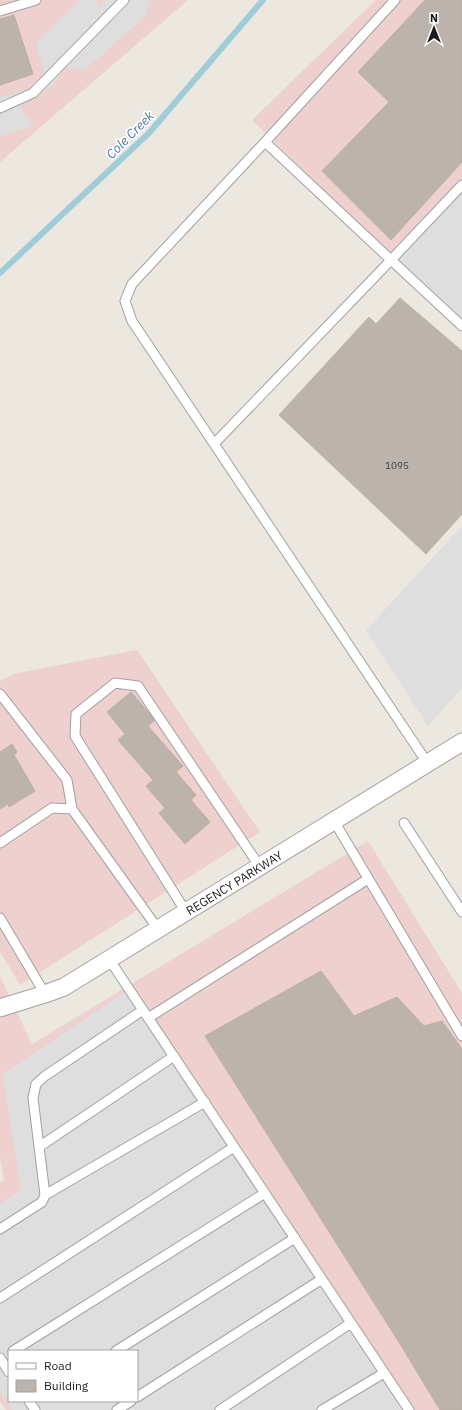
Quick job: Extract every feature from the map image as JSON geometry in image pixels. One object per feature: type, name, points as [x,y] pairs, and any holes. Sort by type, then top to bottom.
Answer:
[{"type":"street","name":"REGENCY PARKWAY","points":[[0,1008],[64,987],[428,764],[460,747]]},
{"type":"lane","points":[[0,11],[36,0]]},
{"type":"lane","points":[[0,108],[33,93],[124,0]]},
{"type":"lane","points":[[395,0],[132,284],[125,301],[132,321],[428,764]]},
{"type":"lane","points":[[265,142],[462,326]]},
{"type":"lane","points":[[214,444],[462,185]]},
{"type":"lane","points":[[186,912],[75,736],[76,714],[115,682],[138,686],[260,867]]},
{"type":"lane","points":[[0,694],[67,780],[72,809],[158,929]]},
{"type":"lane","points":[[0,843],[52,808],[72,809]]},
{"type":"lane","points":[[334,821],[462,1036]]},
{"type":"lane","points":[[404,823],[462,912]]},
{"type":"lane","points":[[148,1018],[368,879]]},
{"type":"lane","points":[[0,918],[45,994]]},
{"type":"lane","points":[[109,959],[409,1410]]},
{"type":"lane","points":[[0,1229],[42,1202],[45,1195],[33,1098],[36,1084],[44,1076],[143,1010]]},
{"type":"lane","points":[[39,1147],[174,1056]]},
{"type":"lane","points":[[45,1195],[205,1102]]},
{"type":"lane","points":[[0,1298],[234,1146]]},
{"type":"lane","points":[[15,1350],[265,1193]]},
{"type":"lane","points":[[118,1350],[295,1238]]},
{"type":"lane","points":[[138,1396],[322,1279]]},
{"type":"lane","points":[[220,1410],[352,1323]]},
{"type":"lane","points":[[0,1359],[8,1371]]},
{"type":"lane","points":[[322,1410],[384,1373]]},
{"type":"lane","points":[[117,1410],[129,1402]]},
{"type":"shaded area","points":[[0,0],[188,0],[0,162]]},
{"type":"shaded area","points":[[80,0],[96,0],[99,7],[106,0],[144,0],[150,3],[146,15],[85,70],[65,67],[51,87],[20,106],[33,126],[0,136],[0,98],[29,88],[45,75],[36,43]]},
{"type":"shaded area","points":[[376,0],[462,0],[462,179],[391,255],[252,120]]},
{"type":"shaded area","points":[[462,179],[462,321],[391,255]]},
{"type":"shaded area","points":[[462,526],[462,688],[428,726],[366,630]]},
{"type":"shaded area","points":[[137,650],[260,832],[20,985],[0,952],[0,681],[17,673]]},
{"type":"shaded area","points":[[368,841],[462,993],[462,1410],[6,1410],[0,1401],[0,1182],[4,1180],[0,1157],[0,976],[32,1044]]},
{"type":"shaded area","points":[[129,989],[409,1410],[12,1410],[0,1392],[0,1204],[21,1190],[3,1074]]},
{"type":"building","points":[[425,0],[462,0],[462,162],[391,240],[322,171],[389,102],[358,72]]},
{"type":"building","points":[[14,15],[33,74],[0,85],[0,19]]},
{"type":"building","points":[[400,298],[462,351],[462,514],[426,554],[279,415],[369,317],[376,324]]},
{"type":"building","points":[[131,692],[155,720],[148,726],[183,766],[176,772],[196,795],[191,800],[210,822],[185,844],[159,813],[165,808],[146,786],[153,780],[118,740],[125,734],[107,712]]},
{"type":"building","points":[[12,744],[17,752],[14,755],[35,791],[9,807],[8,804],[0,809],[0,752]]},
{"type":"building","points":[[321,971],[354,1016],[397,997],[424,1026],[442,1021],[462,1049],[462,1343],[446,1321],[402,1347],[205,1036]]},
{"type":"building","points":[[446,1321],[462,1343],[462,1410],[440,1410],[402,1347]]},
{"type":"waterway","name":"Cole Creek","points":[[0,273],[149,133],[263,0]]}]
